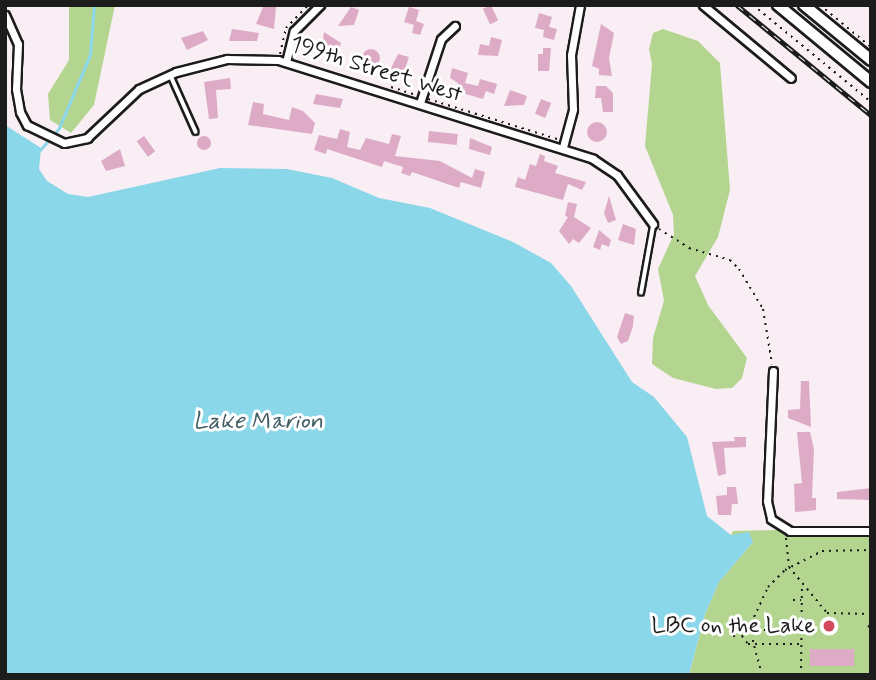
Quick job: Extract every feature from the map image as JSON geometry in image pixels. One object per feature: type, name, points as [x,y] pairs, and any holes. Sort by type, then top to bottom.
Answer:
[{"type":"main road","points":[[778,5],[871,82]]},
{"type":"main road","points":[[804,5],[871,61]]},
{"type":"street","points":[[286,62],[294,32],[320,5]]},
{"type":"street","points":[[563,147],[573,109],[571,55],[580,5]]},
{"type":"street","points":[[703,5],[791,78]]},
{"type":"street","name":"199th Street West","points":[[5,15],[18,44],[16,89],[20,112],[27,125],[64,143],[86,138],[139,89],[170,74],[227,59],[286,62],[563,147],[617,175],[653,224]]},
{"type":"street","points":[[421,103],[441,39],[455,26]]},
{"type":"street","points":[[773,371],[767,501],[771,519],[788,531],[871,531]]},
{"type":"lane","points":[[170,74],[196,132]]},
{"type":"lane","points":[[641,293],[653,224]]},
{"type":"path","points":[[753,5],[871,102]]},
{"type":"path","points":[[820,5],[871,47]]},
{"type":"path","points":[[653,224],[671,240],[719,255],[739,270],[763,309],[773,371]]},
{"type":"path","points":[[788,531],[789,568],[829,614],[871,614]]},
{"type":"path","points":[[762,675],[753,644],[753,630],[768,587],[789,568],[822,551],[871,550]]},
{"type":"path","points":[[801,675],[802,585]]},
{"type":"path","points":[[793,600],[802,600]]},
{"type":"path","points":[[793,621],[802,621]]},
{"type":"path","points":[[868,628],[871,624]]},
{"type":"path","points":[[733,636],[741,636],[753,630],[801,630]]},
{"type":"path","points":[[741,636],[753,644],[801,644]]},
{"type":"green space","points":[[69,5],[115,5],[94,105],[71,133],[50,120],[48,94],[69,60]]},
{"type":"green space","points":[[663,29],[698,41],[720,63],[730,190],[718,237],[695,276],[708,305],[747,358],[742,378],[732,388],[716,389],[673,378],[652,364],[653,338],[664,301],[658,269],[674,234],[673,215],[645,146],[652,64],[649,49],[653,33]]},
{"type":"green space","points":[[733,531],[871,534],[871,675],[689,675],[705,614],[719,582],[753,542],[731,535]]},
{"type":"water","name":"Lake Marion","points":[[5,125],[41,148],[39,169],[47,181],[68,194],[88,197],[220,168],[287,169],[332,178],[379,198],[430,208],[513,242],[551,263],[571,286],[632,382],[654,397],[687,437],[707,516],[731,535],[749,532],[753,542],[719,582],[705,614],[689,675],[5,675]]},
{"type":"building","points":[[264,5],[276,7],[274,29],[256,24]]},
{"type":"building","points":[[491,5],[498,20],[490,24],[483,9]]},
{"type":"building","points":[[351,7],[359,10],[354,25],[338,26]]},
{"type":"building","points":[[409,7],[419,10],[416,21],[424,24],[420,35],[412,33],[414,25],[404,22]]},
{"type":"building","points":[[539,13],[552,17],[549,27],[557,29],[554,40],[543,37],[544,30],[535,28]]},
{"type":"building","points":[[601,24],[614,33],[609,58],[612,76],[599,75],[599,69],[592,66]]},
{"type":"building","points":[[232,29],[259,33],[257,41],[229,41]]},
{"type":"building","points":[[203,31],[208,40],[187,50],[181,38]]},
{"type":"building","points":[[324,32],[341,43],[337,57],[321,55]]},
{"type":"building","points":[[491,37],[502,40],[498,56],[478,55],[480,44],[489,46]]},
{"type":"building","points":[[543,48],[551,48],[549,71],[538,71],[538,54],[543,54]]},
{"type":"building","points":[[371,49],[377,52],[380,58],[377,64],[371,67],[365,64],[362,58],[365,52]]},
{"type":"building","points":[[398,54],[409,57],[404,72],[389,72]]},
{"type":"building","points":[[452,68],[468,73],[465,83],[478,86],[480,79],[497,84],[494,94],[486,91],[483,99],[455,91],[458,83],[450,78]]},
{"type":"building","points":[[230,78],[231,89],[216,90],[218,118],[209,119],[204,82]]},
{"type":"building","points":[[596,86],[606,86],[613,93],[613,112],[603,112],[601,98],[595,98]]},
{"type":"building","points":[[510,90],[527,96],[524,105],[504,106]]},
{"type":"building","points":[[316,94],[343,99],[340,108],[313,104]]},
{"type":"building","points":[[541,99],[551,103],[545,118],[535,114]]},
{"type":"building","points":[[253,102],[264,104],[263,114],[289,120],[292,107],[303,111],[315,123],[312,134],[248,125]]},
{"type":"building","points":[[597,122],[604,125],[607,132],[604,139],[597,142],[590,139],[587,132],[590,125]]},
{"type":"building","points":[[340,129],[350,132],[347,147],[360,150],[366,138],[389,144],[392,134],[401,136],[395,156],[440,161],[472,178],[475,169],[485,172],[481,188],[461,182],[459,188],[412,172],[410,176],[401,173],[403,167],[384,161],[382,167],[327,149],[326,154],[314,150],[319,135],[337,139]]},
{"type":"building","points":[[429,131],[458,134],[457,145],[428,142]]},
{"type":"building","points":[[144,136],[155,151],[148,157],[137,141]]},
{"type":"building","points":[[201,136],[207,136],[211,143],[207,150],[201,150],[197,146],[197,140]]},
{"type":"building","points":[[470,138],[492,147],[490,155],[469,149]]},
{"type":"building","points":[[120,149],[125,166],[106,171],[101,161]]},
{"type":"building","points":[[540,154],[545,156],[544,161],[558,166],[555,173],[586,182],[582,190],[568,184],[563,200],[515,187],[518,177],[525,180],[530,164],[536,166]]},
{"type":"building","points":[[609,196],[616,220],[608,223],[604,213]]},
{"type":"building","points":[[568,202],[577,204],[574,217],[591,228],[579,243],[573,239],[569,244],[559,231],[568,217],[565,216]]},
{"type":"building","points":[[623,224],[636,229],[634,245],[618,240]]},
{"type":"building","points":[[599,230],[611,240],[609,247],[602,244],[600,250],[593,247]]},
{"type":"building","points":[[625,313],[634,316],[633,326],[628,341],[621,344],[617,337]]},
{"type":"building","points":[[801,381],[809,381],[811,427],[788,418],[788,410],[800,409]]},
{"type":"building","points":[[797,432],[810,432],[814,449],[812,498],[816,498],[816,510],[795,512],[794,484],[802,483]]},
{"type":"building","points":[[734,437],[746,437],[746,447],[724,448],[726,474],[718,476],[712,442],[735,441]]},
{"type":"building","points":[[727,487],[736,487],[738,504],[732,504],[731,515],[718,515],[716,496],[727,495]]},
{"type":"building","points":[[871,488],[871,500],[837,499],[837,492]]},
{"type":"building","points":[[810,649],[854,649],[854,666],[810,666]]},
{"type":"waterway","points":[[40,150],[59,128],[90,55],[94,5]]},
{"type":"railway","points":[[737,5],[871,115]]},
{"type":"place","name":"LBC on the Lake","points":[[829,626]]}]
